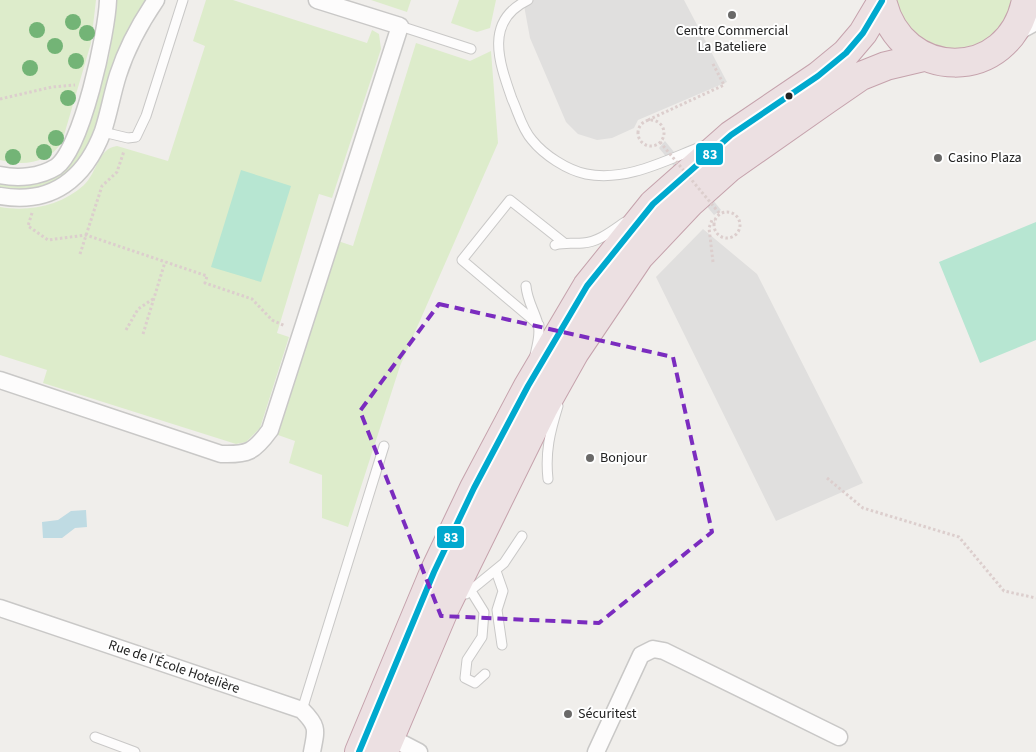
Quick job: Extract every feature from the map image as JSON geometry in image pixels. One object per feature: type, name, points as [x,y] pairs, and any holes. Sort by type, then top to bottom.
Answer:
[{"type":"highway","points":[[359,752],[434,572],[474,488],[528,386],[587,286],[653,204],[731,135],[818,76],[846,53],[862,33],[882,0]]},
{"type":"highway","points":[[882,0],[887,19],[896,35],[909,48],[924,57],[943,63],[972,61],[998,49],[1012,35],[1019,23],[1026,0]]},
{"type":"highway","points":[[387,745],[445,608],[543,409],[575,352],[639,257],[691,202],[730,168],[861,76],[886,66],[924,57]]},
{"type":"street","points":[[0,175],[9,177],[41,174],[57,166],[70,149],[92,88],[103,46],[108,0]]},
{"type":"street","points":[[0,196],[17,198],[38,196],[60,190],[74,179],[87,162],[102,132],[118,74],[156,0]]},
{"type":"street","points":[[0,380],[221,454],[243,454],[258,447],[270,430],[400,26],[316,0]]},
{"type":"street","points":[[1012,35],[1026,25],[1036,22]]},
{"type":"street","name":"Rue de l'École Hotelière","points":[[0,608],[302,710]]},
{"type":"street","points":[[596,752],[641,655],[653,649],[664,651],[839,737]]},
{"type":"street","points":[[302,710],[314,723],[316,732],[312,752]]},
{"type":"street","points":[[387,745],[419,752]]},
{"type":"lane","points":[[102,132],[128,138],[136,136],[146,116],[183,0]]},
{"type":"lane","points":[[528,0],[513,7],[503,20],[497,42],[503,74],[521,122],[531,139],[545,153],[565,165],[586,174],[610,176],[632,173],[731,135]]},
{"type":"lane","points":[[400,26],[471,50]]},
{"type":"lane","points":[[539,325],[462,260],[510,200],[559,244],[594,241],[653,204]]},
{"type":"lane","points":[[526,286],[526,296],[539,325],[539,334],[528,386]]},
{"type":"lane","points":[[548,479],[546,460],[548,439],[575,352]]},
{"type":"lane","points":[[302,710],[384,446]]},
{"type":"lane","points":[[445,608],[471,591],[496,571],[522,536]]},
{"type":"lane","points":[[496,571],[503,591],[497,610],[502,645]]},
{"type":"lane","points":[[471,591],[484,612],[482,636],[467,660],[465,678],[475,683],[485,674]]},
{"type":"lane","points":[[95,737],[135,752]]},
{"type":"path","points":[[648,120],[656,121],[662,127],[664,135],[660,142],[648,146],[638,137],[639,128],[648,120],[724,85],[712,62]]},
{"type":"path","points":[[0,99],[67,84],[92,88]]},
{"type":"path","points":[[80,254],[102,186],[117,172],[128,138]]},
{"type":"path","points":[[660,142],[720,214]]},
{"type":"path","points":[[38,196],[28,226],[48,240],[86,235],[207,276],[205,283],[252,298],[272,320],[302,334]]},
{"type":"path","points":[[713,262],[709,228],[712,220],[715,220],[720,214],[730,212],[738,217],[741,225],[738,234],[727,238],[719,235],[714,228],[715,220]]},
{"type":"path","points":[[143,334],[165,262]]},
{"type":"path","points":[[126,330],[138,309],[154,299]]},
{"type":"path","points":[[827,478],[863,508],[959,537],[1004,591],[1036,598]]},
{"type":"highlighted area","points":[[439,304],[673,357],[712,532],[599,623],[441,616],[360,411]]},
{"type":"green space","points":[[0,0],[96,0],[91,43],[62,142],[50,155],[34,162],[17,163],[0,160]]},
{"type":"green space","points":[[117,0],[148,0],[119,53],[94,133],[83,156],[68,174],[47,186],[24,190],[0,187],[0,182],[70,163],[77,153],[109,57]]},
{"type":"green space","points":[[206,0],[233,0],[367,43],[372,30],[379,34],[381,49],[332,198],[319,194],[277,333],[289,337],[260,428],[246,442],[236,444],[43,383],[47,370],[0,355],[0,207],[33,208],[55,203],[65,198],[84,185],[106,151],[117,146],[168,161],[205,46],[193,41]]},
{"type":"green space","points":[[371,0],[411,0],[407,12]]},
{"type":"green space","points":[[459,0],[496,0],[490,28],[477,32],[451,23]]},
{"type":"green space","points":[[896,0],[1013,0],[1003,25],[989,38],[965,47],[952,48],[939,46],[916,34],[908,25]]},
{"type":"green space","points":[[416,43],[470,61],[491,51],[498,143],[400,366],[348,527],[322,518],[322,475],[289,463],[295,441],[278,435],[338,241],[353,246]]},
{"type":"green space","points":[[241,170],[291,186],[261,282],[211,267]]},
{"type":"green space","points":[[1036,222],[1036,340],[980,363],[939,262]]},
{"type":"shaded area","points":[[523,0],[684,0],[727,82],[638,120],[634,128],[612,138],[597,140],[578,134],[566,122],[530,38]]},
{"type":"shaded area","points":[[703,229],[757,274],[863,483],[776,521],[656,277]]},
{"type":"water","points":[[86,510],[87,527],[75,528],[62,538],[43,538],[42,522],[58,520],[71,511]]},
{"type":"pier","points":[[665,141],[721,210],[714,215],[659,148]]},
{"type":"transit line","name":"83","points":[[359,752],[434,572],[474,488],[528,386],[587,286],[653,204],[731,135],[818,76],[846,53],[863,33],[882,1]]},
{"type":"place","name":"Centre Commercial La Bateliere","points":[[732,15]]},
{"type":"place","name":"Casino Plaza","points":[[938,158]]},
{"type":"place","name":"Bonjour","points":[[590,458]]},
{"type":"place","name":"Sécuritest","points":[[568,714]]}]
